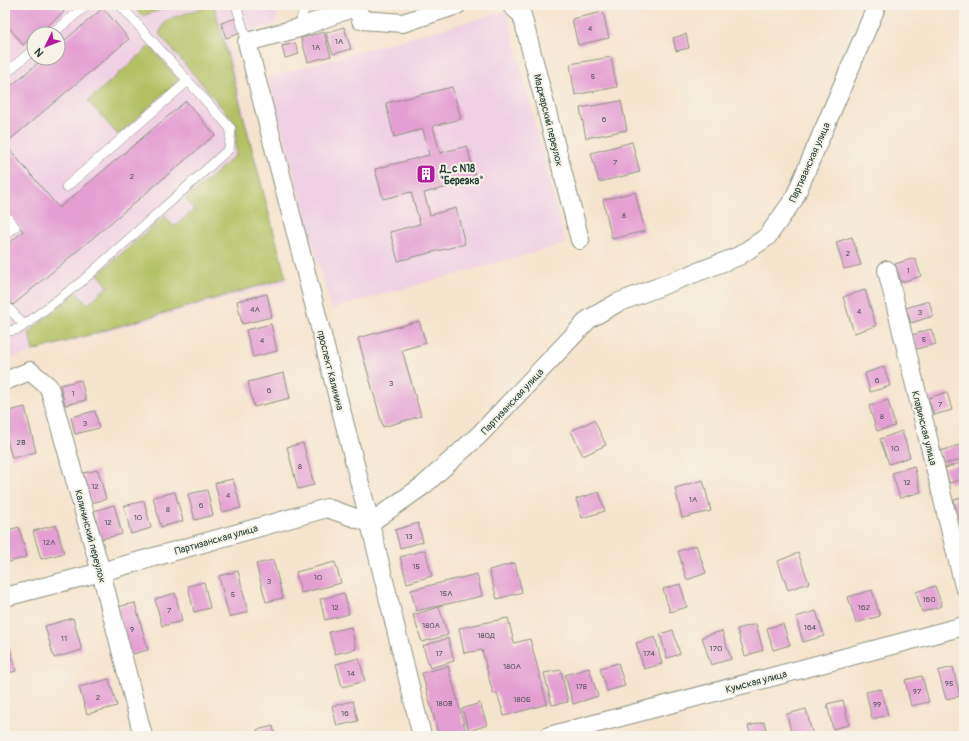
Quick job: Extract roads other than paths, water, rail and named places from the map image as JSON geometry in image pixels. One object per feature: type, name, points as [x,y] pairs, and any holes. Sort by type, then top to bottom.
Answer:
[{"type":"street","points":[[247,42],[299,28],[357,5],[361,20],[403,23],[457,5]]},
{"type":"street","name":"Маджарский переулок","points":[[511,5],[522,15],[580,240]]},
{"type":"street","name":"Партизанская улица","points":[[5,597],[101,572],[327,508],[370,523],[424,486],[479,435],[589,319],[617,303],[739,256],[767,237],[794,199],[877,5]]},
{"type":"street","name":"проспект Калинина","points":[[247,42],[370,523],[422,736]]},
{"type":"street","name":"Кларинская улица","points":[[886,270],[964,586]]},
{"type":"street","name":"Калининский переулок","points":[[5,382],[30,371],[49,387],[101,572],[143,736]]},
{"type":"street","name":"Кумская улица","points":[[548,736],[964,626]]},
{"type":"lane","points":[[62,26],[87,5]]},
{"type":"lane","points":[[5,332],[19,329],[81,282],[229,149],[231,129],[120,5]]},
{"type":"lane","name":"проспект Калинина","points":[[236,5],[247,42]]},
{"type":"lane","points":[[299,28],[305,5]]},
{"type":"lane","points":[[5,74],[26,56]]},
{"type":"lane","points":[[66,187],[188,80]]},
{"type":"lane","points":[[5,215],[15,227],[5,236]]},
{"type":"lane","points":[[5,304],[24,325]]},
{"type":"place","name":"Д_с N18 \"Березка\"","points":[[426,174]]}]
